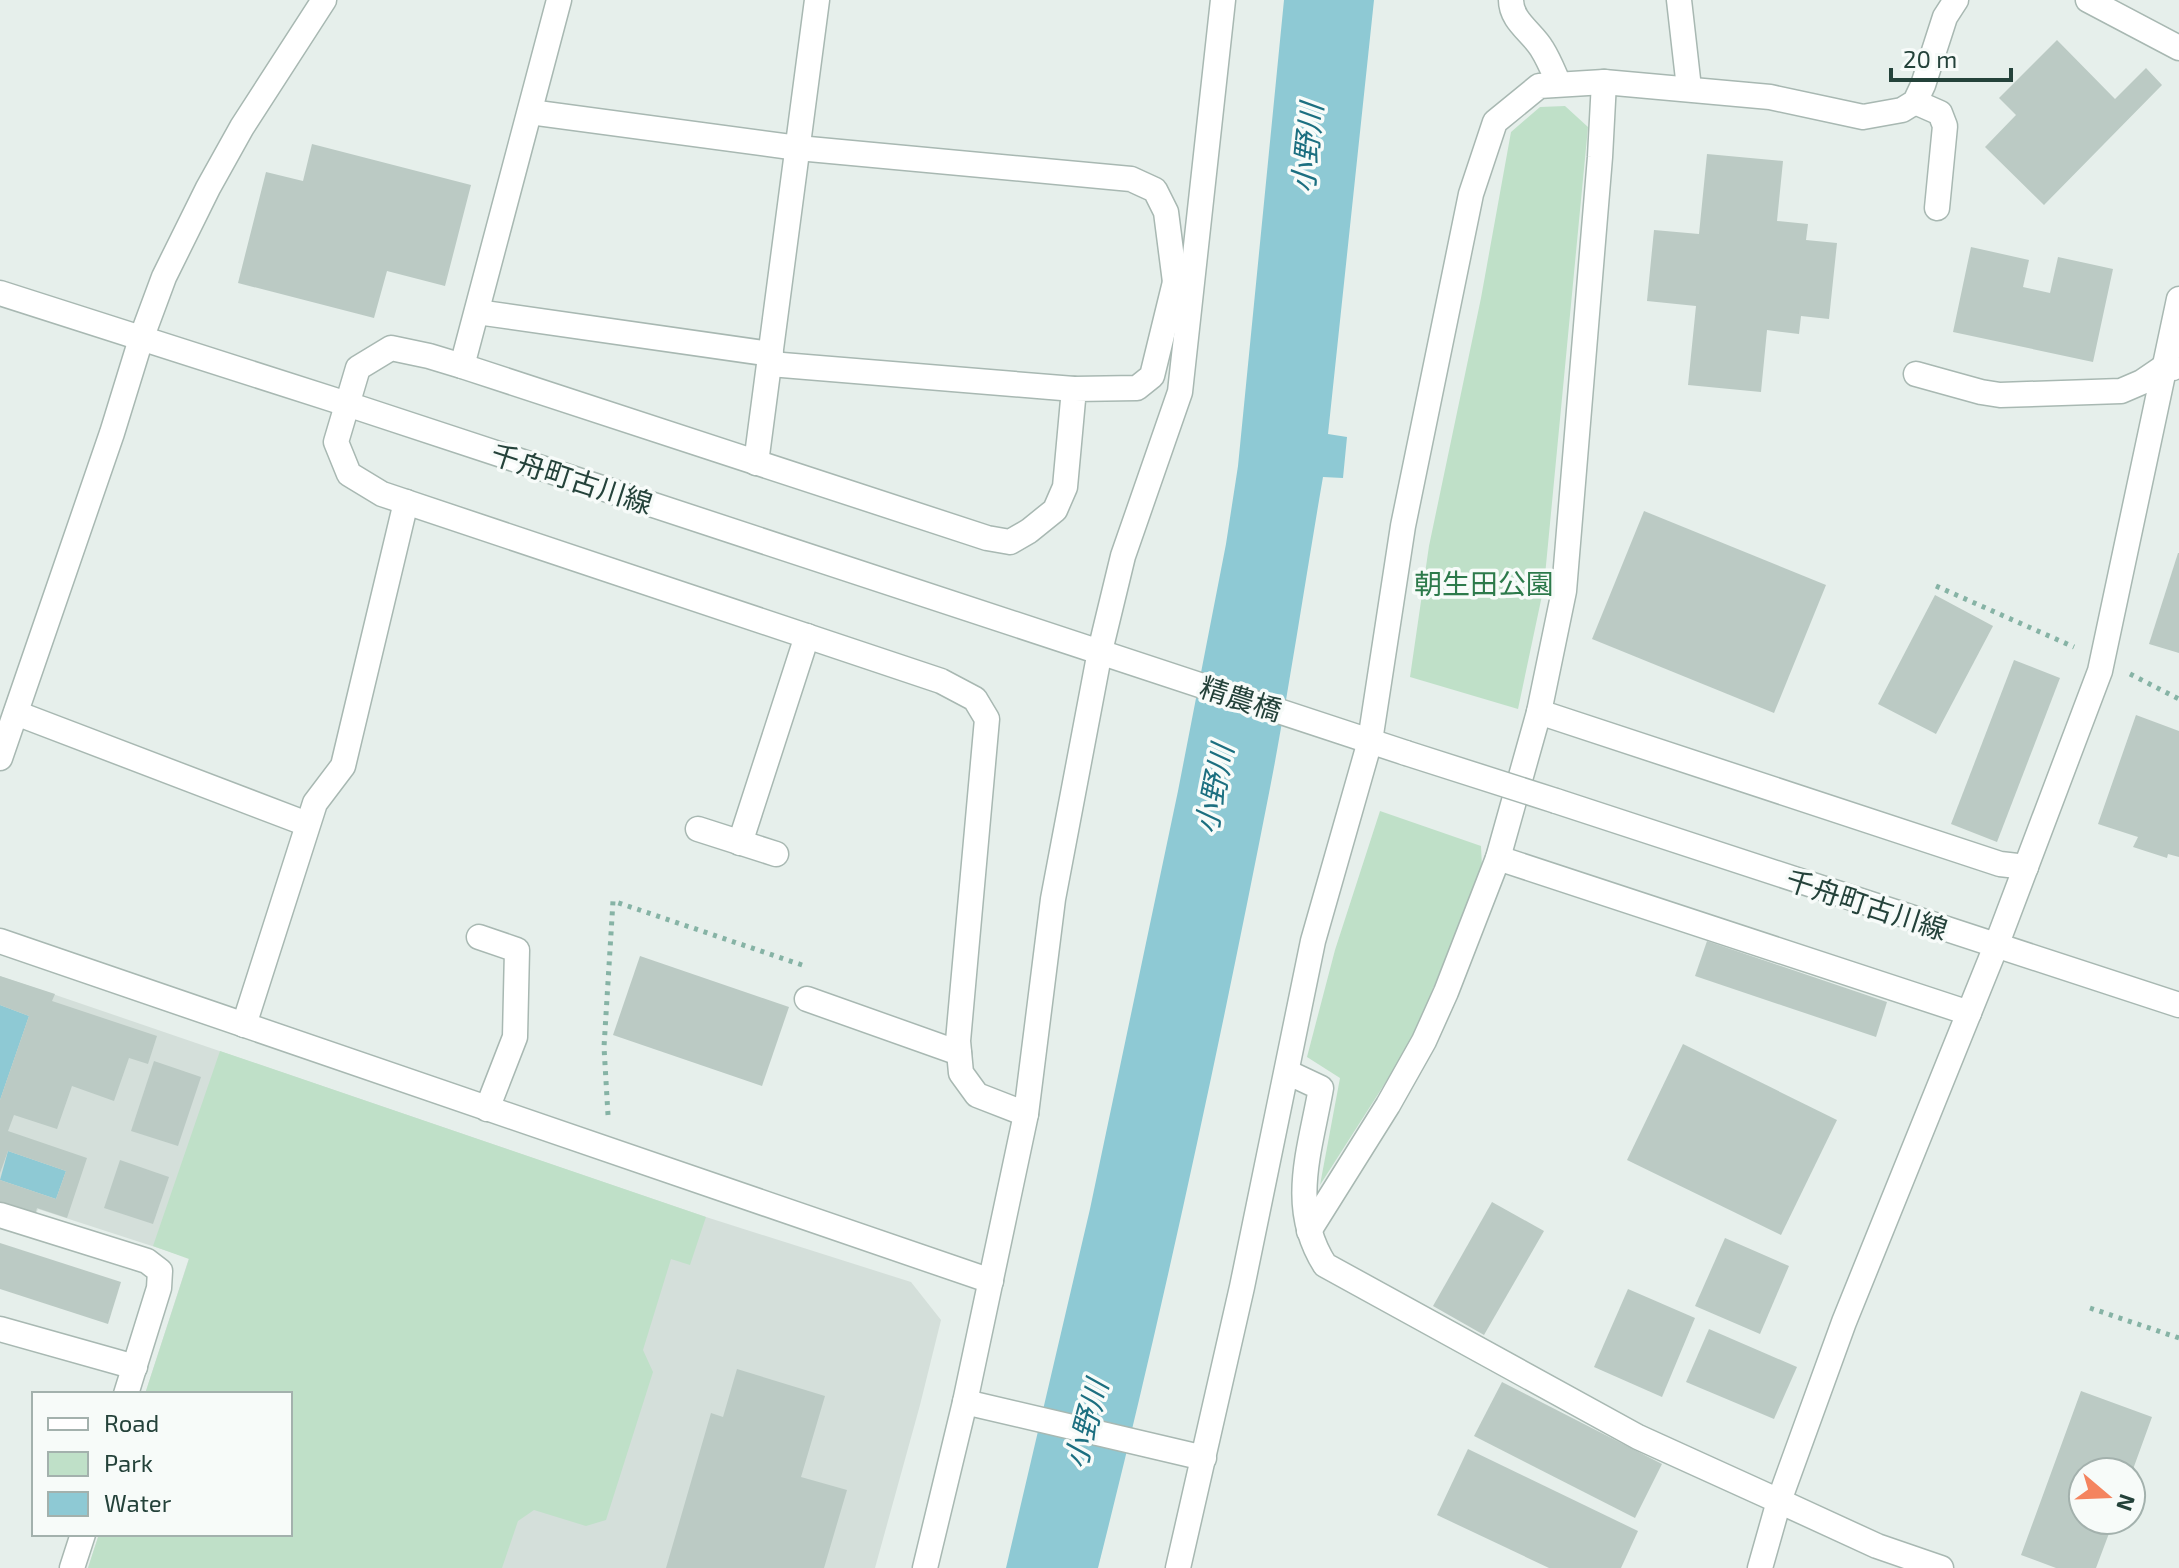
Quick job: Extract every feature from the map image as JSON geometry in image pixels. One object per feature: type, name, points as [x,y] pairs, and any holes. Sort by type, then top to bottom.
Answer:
[{"type":"street","points":[[0,758],[164,277],[242,127],[324,0]]},
{"type":"street","points":[[462,366],[559,0]]},
{"type":"street","points":[[756,463],[817,0]]},
{"type":"street","points":[[925,1568],[965,1402],[1026,1114],[1053,899],[1100,651],[1123,556],[1180,392],[1183,282],[1210,127],[1223,0]]},
{"type":"street","points":[[1511,0],[1510,5],[1521,25],[1541,47],[1559,84]]},
{"type":"street","points":[[1679,0],[1689,88]]},
{"type":"street","points":[[1178,1568],[1192,1456],[1242,1287],[1313,941],[1370,741],[1403,526],[1471,194],[1495,122],[1539,86],[1604,82],[1770,97],[1863,117],[1902,110],[1915,102],[1945,17],[1956,0]]},
{"type":"street","points":[[2088,0],[2179,48]]},
{"type":"street","points":[[1309,1231],[1388,1105],[1424,1041],[1446,992],[1498,858],[1539,712],[1564,591],[1604,82]]},
{"type":"street","points":[[1915,102],[1940,113],[1945,126],[1937,208]]},
{"type":"street","points":[[477,312],[770,359],[1074,389],[1137,388],[1152,376],[1183,282],[1166,212],[1155,190],[1131,179],[798,148],[530,112]]},
{"type":"street","name":"千舟町古川線","points":[[0,293],[1142,665]]},
{"type":"street","points":[[1760,1568],[1779,1501],[1844,1322],[1996,946],[2102,659],[2172,368],[2179,299]]},
{"type":"street","points":[[1026,1114],[977,1095],[961,1073],[958,1041],[987,719],[975,699],[941,681],[382,494],[349,474],[336,442],[358,368],[391,348],[462,366],[987,538],[1010,542],[1055,510],[1065,487],[1074,389]]},
{"type":"street","points":[[1916,374],[2000,395],[2121,391],[2172,368]]},
{"type":"street","points":[[244,1025],[315,803],[343,766],[406,502]]},
{"type":"street","points":[[740,843],[807,636]]},
{"type":"street","name":"精農橋","points":[[1142,665],[1370,741]]},
{"type":"street","points":[[1539,712],[2000,864],[2026,867]]},
{"type":"street","points":[[16,713],[307,824]]},
{"type":"street","name":"千舟町古川線","points":[[1370,741],[1996,946],[2177,999]]},
{"type":"street","points":[[698,829],[776,854]]},
{"type":"street","points":[[1498,858],[1969,1013]]},
{"type":"street","points":[[479,937],[517,950],[515,1037],[487,1109]]},
{"type":"street","points":[[0,941],[991,1281]]},
{"type":"street","points":[[807,999],[959,1053]]},
{"type":"street","points":[[1287,1072],[1321,1088],[1303,1188],[1309,1231],[1325,1265],[1638,1437],[1877,1546],[1941,1568]]},
{"type":"street","points":[[0,1215],[147,1261],[160,1271],[159,1288],[127,1392]]},
{"type":"street","points":[[0,1329],[135,1367]]},
{"type":"street","points":[[965,1402],[1192,1456]]},
{"type":"street","points":[[72,1568],[82,1536]]},
{"type":"path","points":[[1936,586],[2102,659],[2179,699]]},
{"type":"path","points":[[610,1150],[604,1047],[613,901],[818,970]]},
{"type":"path","points":[[2090,1308],[2179,1338]]},
{"type":"shaded area","points":[[0,976],[706,1217],[911,1282],[941,1320],[875,1568],[88,1568],[98,1536],[292,1536],[292,1392],[146,1392],[189,1258],[38,1209],[34,1219],[0,1208]]},
{"type":"green space","name":"朝生田公園","points":[[1565,106],[1588,127],[1544,586],[1518,709],[1410,677],[1429,546],[1481,298],[1511,132],[1540,107]]},
{"type":"green space","points":[[1380,811],[1481,846],[1482,867],[1412,1041],[1320,1185],[1340,1078],[1307,1057],[1335,950]]},
{"type":"green space","points":[[220,1051],[706,1217],[690,1265],[671,1259],[643,1350],[653,1372],[606,1520],[586,1526],[534,1510],[518,1521],[502,1568],[88,1568],[98,1536],[292,1536],[292,1392],[146,1392],[189,1259],[153,1246]]},
{"type":"water","name":"小野川","points":[[1284,0],[1374,0],[1328,434],[1347,437],[1343,478],[1323,477],[1277,749],[1231,984],[1168,1277],[1098,1568],[1006,1568],[1090,1209],[1178,791],[1226,544],[1238,466]]},
{"type":"water","points":[[0,1005],[29,1016],[0,1100]]},
{"type":"water","points":[[8,1151],[66,1171],[56,1199],[0,1180]]},
{"type":"building","points":[[2057,40],[2115,99],[2146,68],[2162,85],[2044,205],[1985,147],[2016,115],[1999,98]]},
{"type":"building","points":[[312,144],[471,185],[445,286],[387,271],[374,318],[238,283],[266,172],[303,181]]},
{"type":"building","points":[[1707,154],[1783,161],[1777,221],[1808,224],[1806,240],[1837,243],[1829,319],[1801,316],[1799,334],[1767,330],[1761,392],[1688,385],[1696,306],[1647,301],[1654,230],[1699,234]]},
{"type":"building","points":[[1971,247],[2029,260],[2023,287],[2050,293],[2058,257],[2113,269],[2093,362],[1953,332]]},
{"type":"building","points":[[1644,511],[1826,585],[1774,713],[1592,639]]},
{"type":"building","points":[[2179,553],[2179,653],[2149,644]]},
{"type":"building","points":[[1935,595],[1993,626],[1936,734],[1878,704]]},
{"type":"building","points":[[2014,660],[2060,678],[1997,842],[1951,824]]},
{"type":"building","points":[[2136,715],[2179,731],[2179,857],[2168,854],[2167,858],[2133,847],[2138,837],[2098,824]]},
{"type":"building","points":[[1707,941],[1887,1002],[1876,1037],[1695,976]]},
{"type":"building","points":[[640,956],[789,1007],[762,1086],[613,1035]]},
{"type":"building","points":[[0,976],[55,994],[52,1001],[157,1036],[148,1064],[129,1058],[114,1101],[72,1086],[57,1129],[14,1115],[8,1131],[87,1158],[67,1218],[37,1208],[34,1219],[0,1207],[0,1180],[56,1199],[66,1171],[8,1151],[0,1173],[0,1100],[29,1016],[0,1005]]},
{"type":"building","points":[[1683,1044],[1837,1120],[1781,1235],[1627,1160]]},
{"type":"building","points":[[154,1061],[201,1077],[178,1146],[131,1131]]},
{"type":"building","points":[[120,1160],[169,1177],[153,1224],[104,1208]]},
{"type":"building","points":[[1492,1202],[1544,1231],[1484,1335],[1433,1306]]},
{"type":"building","points":[[1725,1238],[1789,1266],[1760,1334],[1695,1306]]},
{"type":"building","points":[[0,1243],[121,1282],[108,1324],[0,1289]]},
{"type":"building","points":[[1628,1289],[1695,1318],[1662,1397],[1594,1367]]},
{"type":"building","points":[[1709,1329],[1797,1367],[1774,1419],[1686,1382]]},
{"type":"building","points":[[737,1369],[825,1396],[801,1477],[847,1490],[824,1568],[666,1568],[711,1413],[723,1417]]},
{"type":"building","points":[[1502,1382],[1662,1464],[1635,1518],[1474,1436]]},
{"type":"building","points":[[2081,1391],[2152,1417],[2138,1456],[2067,1456],[2067,1536],[2108,1536],[2096,1568],[2056,1568],[2021,1555]]},
{"type":"building","points":[[1468,1449],[1638,1531],[1621,1568],[1549,1568],[1437,1515]]}]
